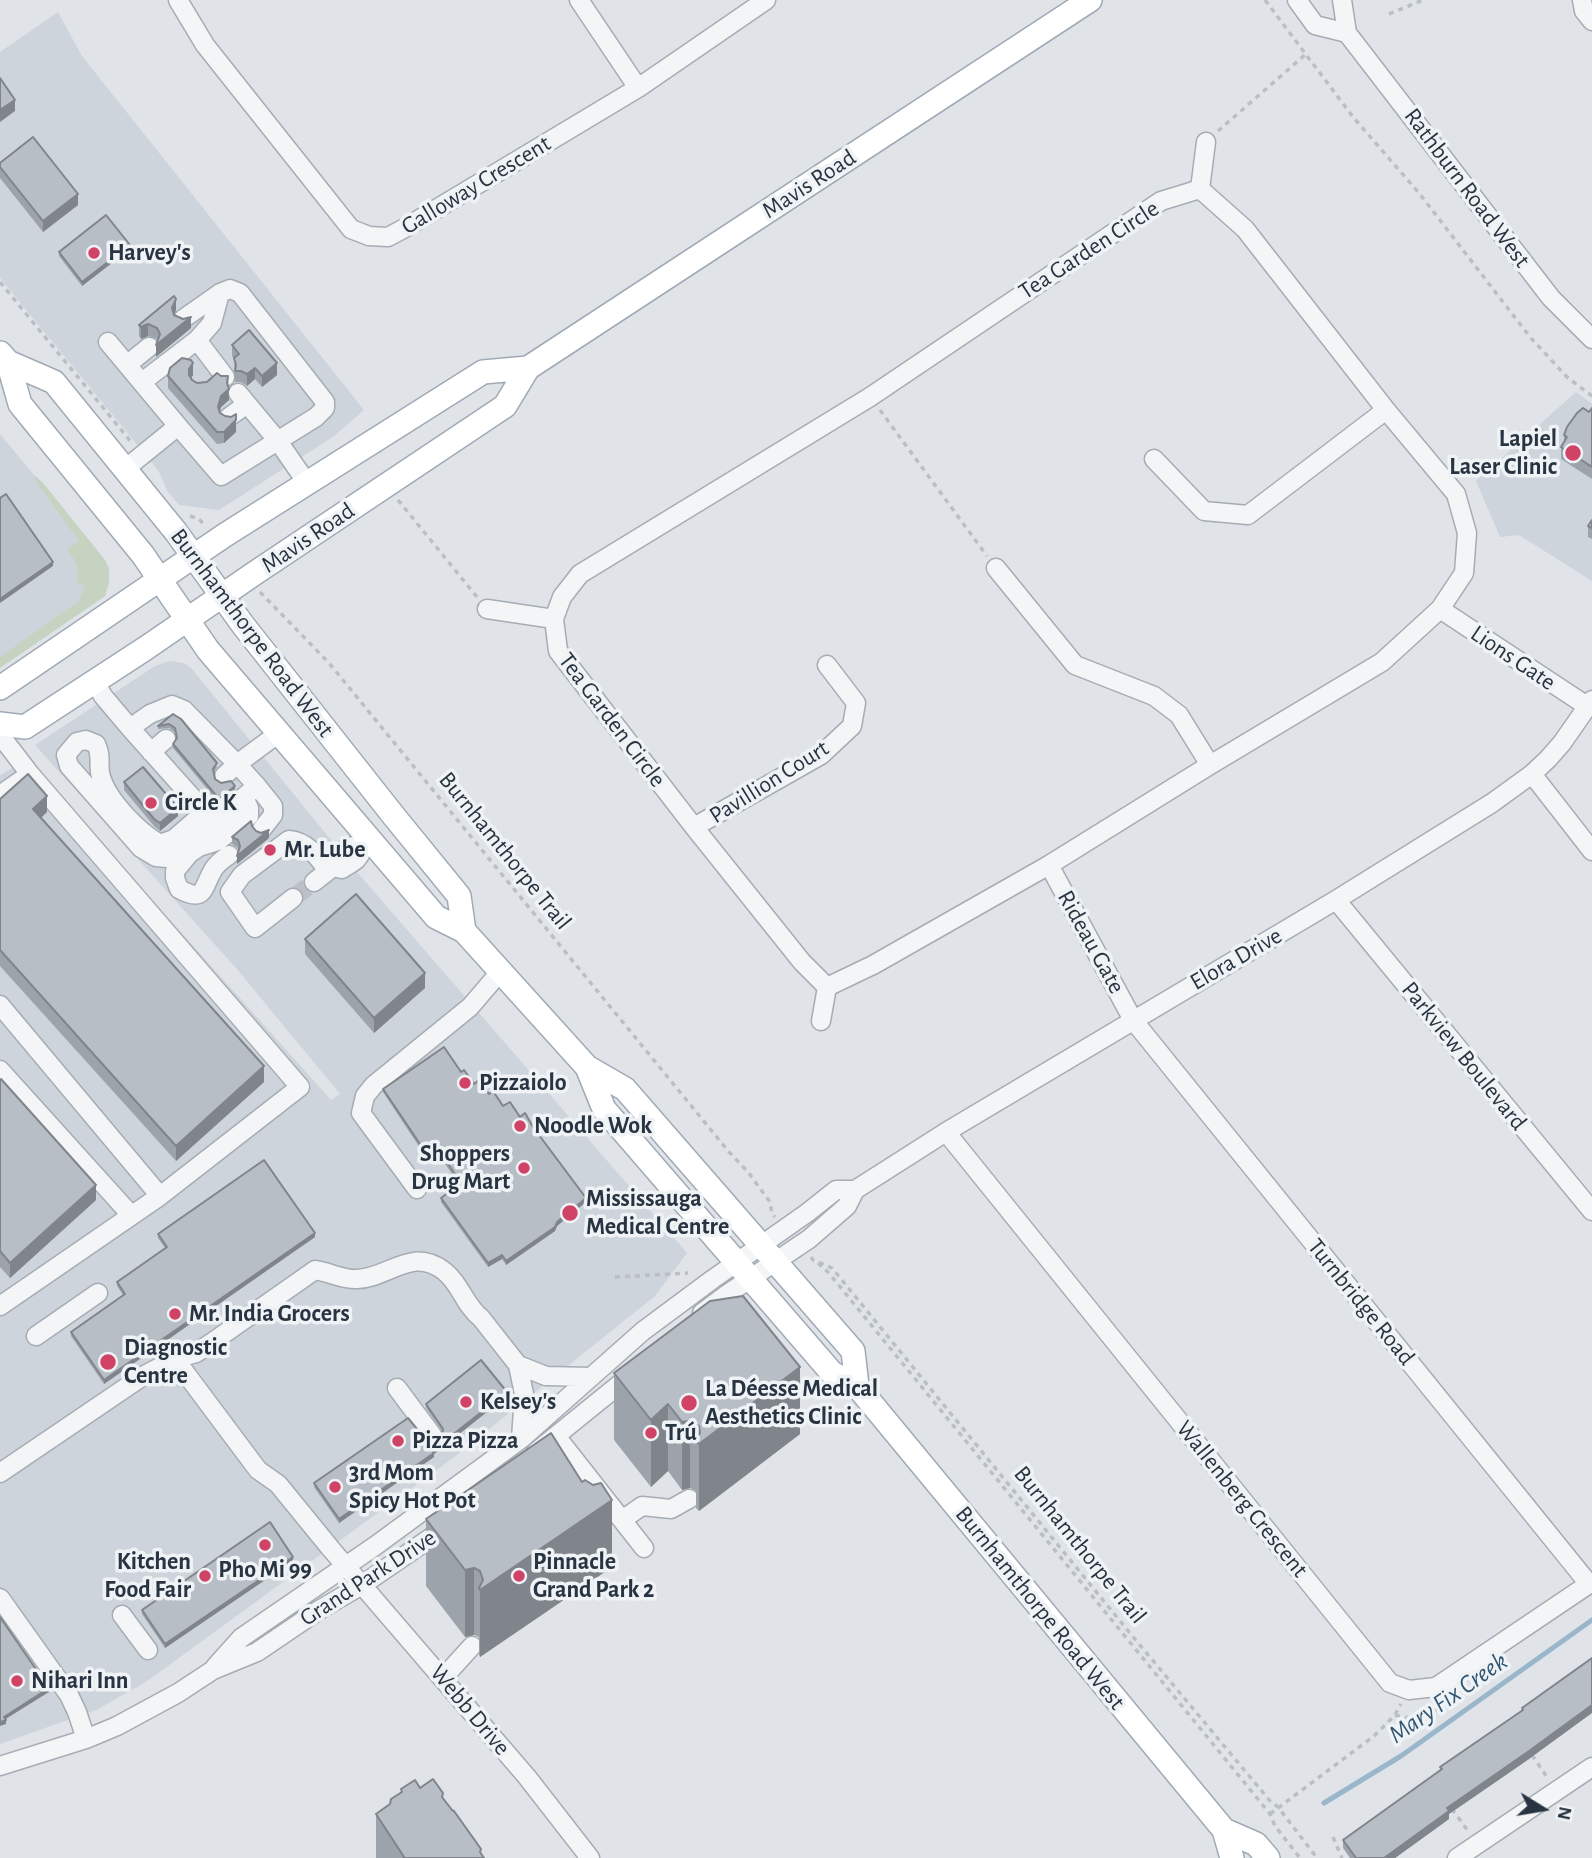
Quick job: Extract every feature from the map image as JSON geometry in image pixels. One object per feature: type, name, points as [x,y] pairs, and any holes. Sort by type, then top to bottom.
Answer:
[{"type":"main road","name":"Mavis Road","points":[[0,724],[25,727],[95,682],[505,406],[528,368],[1090,0]]},
{"type":"main road","name":"Burnhamthorpe Road West","points":[[4,357],[54,382],[177,532],[243,625],[459,896],[464,931]]},
{"type":"main road","name":"Burnhamthorpe Road West","points":[[4,357],[20,404],[143,555],[208,650],[279,733],[366,843],[436,917],[464,931],[587,1067],[625,1089],[853,1351],[857,1386]]},
{"type":"main road","name":"Mavis Road","points":[[0,688],[194,556],[483,372],[528,368]]},
{"type":"main road","name":"Burnhamthorpe Road West","points":[[587,1067],[604,1109],[832,1373],[857,1386],[1224,1830],[1232,1858]]},
{"type":"main road","points":[[691,1328],[713,1316],[743,1308],[779,1312]]},
{"type":"main road","name":"Burnhamthorpe Road West","points":[[1224,1830],[1256,1844],[1268,1858]]},
{"type":"street","name":"Galloway Crescent","points":[[178,0],[205,45],[351,229],[369,236],[388,237],[638,88],[766,0]]},
{"type":"street","points":[[579,0],[638,88]]},
{"type":"street","points":[[1297,0],[1315,25],[1347,33]]},
{"type":"street","name":"Rathburn Road West","points":[[1342,0],[1347,33],[1551,298],[1592,339]]},
{"type":"street","points":[[1582,0],[1584,10],[1592,21]]},
{"type":"street","points":[[821,1021],[827,987],[873,965],[1049,865],[1382,662],[1440,609],[1464,573],[1467,533],[1456,494],[1386,410],[1245,229],[1200,189],[1206,142]]},
{"type":"street","name":"Tea Garden Circle","points":[[827,987],[802,962],[694,828],[558,652],[554,620],[562,597],[580,574],[870,397],[1161,201],[1200,189]]},
{"type":"street","points":[[108,342],[142,382],[172,406],[178,426],[200,438],[220,475],[316,417],[325,408],[326,402],[240,293],[230,289],[220,293],[183,319]]},
{"type":"street","points":[[142,382],[197,340],[212,323],[220,293]]},
{"type":"street","points":[[197,340],[217,374]]},
{"type":"street","points":[[128,364],[149,347]]},
{"type":"street","points":[[229,417],[242,399],[278,441],[307,483]]},
{"type":"street","points":[[1154,459],[1204,511],[1248,515],[1386,410]]},
{"type":"street","points":[[125,469],[178,426]]},
{"type":"street","points":[[996,568],[1075,665],[1154,696],[1179,715],[1210,765]]},
{"type":"street","points":[[487,609],[554,620]]},
{"type":"street","name":"Lions Gate","points":[[1440,609],[1569,696],[1590,703]]},
{"type":"street","name":"Pavillion Court","points":[[694,828],[821,755],[852,726],[856,704],[827,665]]},
{"type":"street","points":[[95,682],[103,696],[151,752],[166,768],[188,780],[206,807]]},
{"type":"street","name":"Elora Drive","points":[[768,1253],[807,1213],[836,1190],[855,1190],[946,1132],[1336,900],[1492,803],[1532,774],[1562,743],[1590,703]]},
{"type":"street","points":[[130,728],[150,714],[172,705],[184,710],[187,721],[250,792],[273,806],[272,815],[262,829]]},
{"type":"street","points":[[231,770],[279,733]]},
{"type":"street","points":[[0,735],[30,774],[300,1087],[160,1196],[0,1306]]},
{"type":"street","points":[[151,752],[166,739]]},
{"type":"street","points":[[206,807],[167,858],[156,857],[141,848],[93,794],[69,766],[66,755],[77,742],[86,740],[96,744],[101,753],[100,776],[114,802],[148,837],[160,844],[174,839],[206,807],[250,792]]},
{"type":"street","points":[[166,768],[181,757]]},
{"type":"street","points":[[0,795],[30,774]]},
{"type":"street","points":[[1532,774],[1592,850]]},
{"type":"street","points":[[229,855],[212,870],[205,890],[198,895],[192,896],[179,889],[175,871],[199,847],[218,841],[249,816],[250,792]]},
{"type":"street","points":[[293,898],[255,928],[230,892],[242,875],[289,840],[305,844],[315,853],[325,873],[342,850],[350,845],[366,843]]},
{"type":"street","name":"Rideau Gate","points":[[1049,865],[1133,1020]]},
{"type":"street","name":"Parkview Boulevard","points":[[1336,900],[1592,1211]]},
{"type":"street","points":[[417,1189],[361,1113],[365,1096],[374,1085],[470,1007],[500,972]]},
{"type":"street","points":[[0,1006],[160,1196]]},
{"type":"street","name":"Turnbridge Road","points":[[1133,1020],[1591,1583]]},
{"type":"street","points":[[0,1070],[131,1215]]},
{"type":"street","name":"Wallenberg Crescent","points":[[946,1132],[1390,1683],[1409,1690],[1436,1687],[1591,1583]]},
{"type":"street","name":"Grand Park Drive","points":[[213,1670],[241,1638],[319,1586],[521,1439],[643,1331],[768,1253]]},
{"type":"street","points":[[0,1473],[144,1376],[175,1359],[196,1353],[315,1270],[341,1278],[360,1279],[407,1262],[424,1262],[437,1266],[448,1274],[473,1312],[481,1318],[518,1365],[524,1394],[521,1439]]},
{"type":"street","name":"Grand Park Drive","points":[[691,1328],[726,1295],[743,1270]]},
{"type":"street","points":[[36,1336],[98,1293]]},
{"type":"street","name":"Webb Drive","points":[[175,1359],[258,1470],[278,1484],[527,1777],[590,1858]]},
{"type":"street","points":[[518,1365],[546,1376],[590,1377]]},
{"type":"street","points":[[525,1462],[647,1366]]},
{"type":"street","points":[[397,1388],[432,1436]]},
{"type":"street","points":[[556,1436],[622,1526],[644,1548]]},
{"type":"street","points":[[622,1526],[642,1506],[671,1510],[689,1499]]},
{"type":"street","name":"Grand Park Drive","points":[[0,1766],[117,1726],[178,1693],[213,1670],[257,1652],[319,1610],[362,1586],[461,1514]]},
{"type":"street","points":[[0,1598],[68,1695],[78,1712],[86,1738]]},
{"type":"street","points":[[122,1615],[148,1650]]},
{"type":"street","points":[[443,1678],[472,1646]]},
{"type":"street","points":[[1457,1858],[1592,1767]]},
{"type":"path","points":[[1265,0],[1353,117],[1419,192],[1530,337],[1567,377],[1592,396]]},
{"type":"path","points":[[1390,14],[1423,0]]},
{"type":"path","points":[[1206,142],[1306,54]]},
{"type":"path","points":[[0,282],[133,443]]},
{"type":"path","points":[[870,397],[996,568]]},
{"type":"path","points":[[396,498],[487,609]]},
{"type":"path","points":[[199,519],[217,541]]},
{"type":"path","name":"Burnhamthorpe Trail","points":[[248,578],[330,663],[748,1172],[770,1202],[772,1214]]},
{"type":"path","name":"Burnhamthorpe Trail","points":[[1270,1814],[828,1272],[813,1260],[832,1268],[1129,1632],[1278,1807],[1317,1858]]},
{"type":"path","points":[[615,1277],[688,1273]]},
{"type":"path","points":[[1300,1858],[1275,1826],[1270,1814],[1374,1736],[1395,1715]]},
{"type":"path","points":[[1528,1749],[1555,1791]]},
{"type":"path","points":[[1448,1802],[1477,1844]]},
{"type":"path","points":[[1333,1837],[1342,1858]]},
{"type":"shaded area","points":[[58,12],[82,56],[364,410],[333,437],[219,510],[179,505],[168,492],[158,470],[0,278],[0,52]]},
{"type":"shaded area","points":[[1576,392],[1592,404],[1592,581],[1519,535],[1500,537],[1476,481]]},
{"type":"shaded area","points":[[0,434],[105,560],[109,568],[109,580],[105,596],[0,668]]},
{"type":"shaded area","points":[[170,661],[184,663],[192,669],[357,872],[687,1253],[655,1296],[453,1458],[146,1682],[96,1710],[0,1744],[0,775],[27,760],[331,1100],[340,1094],[236,968],[35,745],[155,666]]},
{"type":"green space","points":[[35,476],[105,560],[109,582],[105,596],[0,668],[0,657],[79,601],[85,585],[76,583],[76,565],[67,549],[79,541],[35,480]]},
{"type":"building","points":[[0,78],[15,100],[0,110]]},
{"type":"building","points":[[33,137],[78,194],[43,221],[0,167],[0,163]]},
{"type":"building","name":"Harvey's","points":[[106,215],[130,245],[82,282],[59,252]]},
{"type":"building","points":[[174,296],[174,315],[183,319],[191,317],[156,345],[160,334],[157,328],[148,324],[141,327],[139,325]]},
{"type":"building","points":[[249,330],[277,363],[262,376],[255,368],[247,374],[235,371],[234,358],[239,354],[232,345]]},
{"type":"building","points":[[182,358],[193,363],[189,375],[197,383],[207,382],[217,373],[228,376],[229,389],[221,396],[218,407],[220,413],[225,416],[236,414],[236,420],[224,432],[217,432],[168,376],[170,368]]},
{"type":"building","points":[[1583,408],[1589,412],[1592,408],[1592,467],[1561,447],[1567,437],[1564,435],[1567,427]]},
{"type":"building","points":[[6,494],[53,562],[0,599],[0,498]]},
{"type":"building","points":[[173,714],[181,719],[217,763],[213,769],[215,779],[221,783],[231,781],[235,786],[219,799],[173,744],[177,738],[175,728],[169,724],[158,726]]},
{"type":"building","name":"Circle K","points":[[143,767],[178,808],[160,823],[124,782]]},
{"type":"building","points":[[28,774],[47,796],[33,809],[264,1066],[176,1146],[0,950],[0,799]]},
{"type":"building","points":[[251,821],[256,831],[261,833],[269,830],[237,856],[240,846],[238,840],[232,837]]},
{"type":"building","points":[[356,894],[425,973],[374,1018],[305,939]]},
{"type":"building","points":[[444,1047],[461,1072],[464,1070],[474,1084],[479,1080],[489,1094],[493,1091],[503,1106],[510,1102],[520,1117],[525,1113],[586,1198],[557,1222],[555,1227],[506,1261],[502,1255],[488,1263],[441,1198],[461,1183],[440,1152],[436,1155],[430,1146],[424,1150],[383,1089]]},
{"type":"building","points":[[1,1079],[96,1185],[10,1263],[0,1251]]},
{"type":"building","points":[[264,1160],[315,1233],[104,1380],[71,1332],[125,1294],[117,1282],[167,1247],[158,1234]]},
{"type":"building","points":[[743,1296],[800,1367],[699,1444],[696,1440],[700,1433],[699,1426],[690,1421],[682,1422],[668,1404],[651,1420],[614,1373],[710,1301]]},
{"type":"building","points":[[481,1360],[507,1392],[432,1451],[434,1453],[339,1519],[314,1483],[408,1418],[427,1441],[438,1441],[443,1429],[426,1404]]},
{"type":"building","points":[[551,1433],[582,1482],[585,1480],[593,1485],[601,1483],[612,1500],[480,1590],[483,1580],[480,1571],[474,1568],[465,1570],[426,1519]]},
{"type":"building","points":[[270,1522],[293,1557],[165,1644],[142,1610]]},
{"type":"building","points":[[0,1617],[49,1688],[0,1722]]},
{"type":"building","points":[[1592,1658],[1592,1705],[1447,1808],[1449,1811],[1384,1858],[1356,1858],[1343,1840]]},
{"type":"building","points":[[433,1779],[443,1793],[442,1797],[481,1849],[484,1858],[403,1858],[376,1814],[402,1792],[401,1789],[415,1780],[420,1788]]},
{"type":"waterway","name":"Mary Fix Creek","points":[[1324,1803],[1401,1756],[1592,1620]]},
{"type":"tunnel","points":[[293,898],[314,882]]},
{"type":"place","name":"Harvey's","points":[[94,253]]},
{"type":"place","name":"Lapiel Laser Clinic","points":[[1573,453]]},
{"type":"place","name":"Circle K","points":[[151,803]]},
{"type":"place","name":"Mr. Lube","points":[[270,850]]},
{"type":"place","name":"Pizzaiolo","points":[[465,1083]]},
{"type":"place","name":"Noodle Wok","points":[[520,1126]]},
{"type":"place","name":"Shoppers Drug Mart","points":[[524,1168]]},
{"type":"place","name":"Mississauga Medical Centre","points":[[570,1213]]},
{"type":"place","name":"Mr. India Grocers","points":[[175,1314]]},
{"type":"place","name":"Diagnostic Centre","points":[[108,1362]]},
{"type":"place","name":"Kelsey's","points":[[466,1402]]},
{"type":"place","name":"La Déesse Medical Aesthetics Clinic","points":[[689,1403]]},
{"type":"place","name":"Trú","points":[[651,1433]]},
{"type":"place","name":"Pizza Pizza","points":[[398,1441]]},
{"type":"place","name":"3rd Mom Spicy Hot Pot","points":[[335,1487]]},
{"type":"place","name":"Pho Mi 99","points":[[265,1545]]},
{"type":"place","name":"Kitchen Food Fair","points":[[205,1576]]},
{"type":"place","name":"Pinnacle Grand Park 2","points":[[519,1576]]},
{"type":"place","name":"Nihari Inn","points":[[17,1681]]}]
